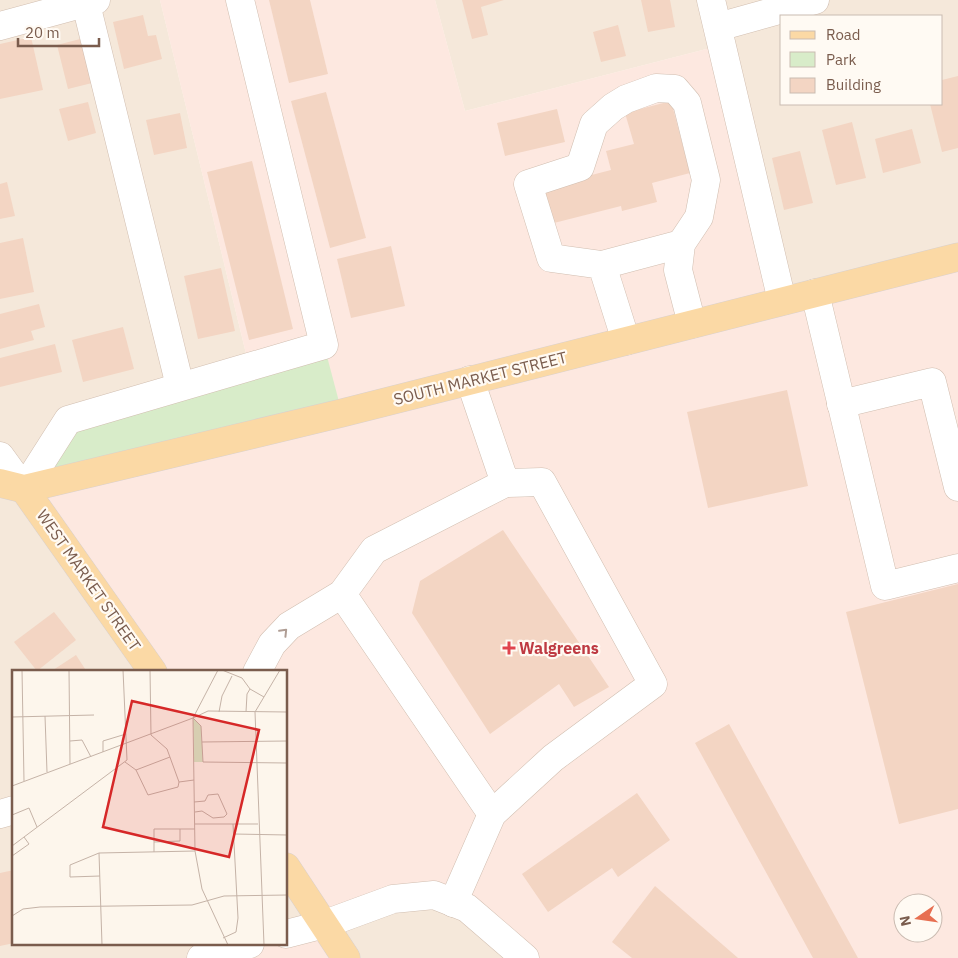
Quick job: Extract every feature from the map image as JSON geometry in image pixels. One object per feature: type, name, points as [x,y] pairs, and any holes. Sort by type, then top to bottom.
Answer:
[{"type":"main road","name":"SOUTH MARKET STREET","points":[[12,486],[342,413],[958,257]]},
{"type":"main road","name":"WEST MARKET STREET","points":[[12,486],[151,670]]},
{"type":"main road","points":[[288,870],[346,958]]},
{"type":"street","points":[[0,456],[12,486],[68,420],[324,344],[240,0]]},
{"type":"street","points":[[711,0],[782,301]]},
{"type":"street","points":[[0,26],[89,1],[180,386]]},
{"type":"street","points":[[718,27],[797,2]]},
{"type":"street","points":[[682,244],[602,265],[552,258],[528,184],[580,167],[594,124],[613,107],[626,99],[656,88],[675,89],[686,103],[706,180],[700,218],[682,244],[678,270],[692,324]]},
{"type":"street","points":[[602,265],[626,341]]},
{"type":"street","points":[[815,293],[885,586],[958,568]]},
{"type":"street","points":[[470,380],[505,483]]},
{"type":"street","points":[[841,404],[932,382],[958,487]]},
{"type":"street","points":[[258,670],[272,644],[289,626],[342,594],[374,550],[505,483],[542,482],[652,684],[553,758],[492,814],[454,903]]},
{"type":"street","points":[[342,594],[492,814]]},
{"type":"street","points":[[288,933],[324,924],[393,899],[434,895],[467,908],[525,958]]},
{"type":"street","points":[[201,958],[242,946]]},
{"type":"shaded area","points":[[0,0],[160,0],[249,366],[154,670],[12,670],[12,946],[243,946],[201,958],[0,958]]},
{"type":"shaded area","points":[[160,0],[435,0],[465,111],[722,45],[782,301],[958,257],[958,958],[525,958],[434,895],[325,924],[346,958],[201,958],[243,946],[288,946],[288,943],[324,924],[288,870],[288,670],[152,670],[25,489],[249,366]]},
{"type":"shaded area","points":[[435,0],[958,0],[958,257],[782,301],[722,45],[465,111]]},
{"type":"shaded area","points":[[288,867],[434,895],[525,958],[346,958],[288,935]]},
{"type":"green space","points":[[324,345],[342,413],[24,489],[68,420]]},
{"type":"building","points":[[269,0],[310,0],[328,74],[289,83]]},
{"type":"building","points":[[462,0],[504,0],[481,7],[488,35],[472,39]]},
{"type":"building","points":[[641,0],[670,0],[675,27],[648,32]]},
{"type":"building","points":[[143,15],[148,36],[156,35],[162,59],[124,69],[113,22]]},
{"type":"building","points":[[618,25],[626,56],[601,62],[593,32]]},
{"type":"building","points":[[31,37],[43,90],[0,99],[0,44]]},
{"type":"building","points":[[84,38],[96,82],[68,89],[57,45]]},
{"type":"building","points":[[958,76],[958,148],[942,152],[930,105],[943,105],[943,80]]},
{"type":"building","points":[[326,92],[366,238],[330,248],[291,101]]},
{"type":"building","points":[[671,101],[690,173],[652,183],[657,202],[622,211],[621,206],[546,225],[537,189],[611,170],[606,151],[634,144],[625,113]]},
{"type":"building","points":[[88,102],[96,133],[68,141],[59,109]]},
{"type":"building","points":[[557,109],[565,142],[505,156],[497,123]]},
{"type":"building","points":[[180,113],[187,148],[154,155],[146,120]]},
{"type":"building","points":[[852,122],[866,178],[836,185],[822,130]]},
{"type":"building","points":[[912,129],[921,163],[883,173],[875,139]]},
{"type":"building","points":[[800,151],[813,203],[784,210],[772,158]]},
{"type":"building","points":[[252,161],[293,329],[249,340],[207,172]]},
{"type":"building","points":[[7,182],[15,216],[0,219],[0,184]]},
{"type":"building","points":[[23,238],[34,292],[0,299],[0,243]]},
{"type":"building","points":[[391,246],[405,306],[351,318],[337,259]]},
{"type":"building","points":[[221,268],[235,331],[198,339],[184,276]]},
{"type":"building","points":[[39,304],[45,327],[31,331],[34,340],[0,349],[0,314]]},
{"type":"building","points":[[123,327],[134,369],[83,382],[72,340]]},
{"type":"building","points":[[55,344],[62,372],[0,387],[0,358]]},
{"type":"building","points":[[787,390],[808,486],[708,508],[687,412]]},
{"type":"building","name":"Walgreens","points":[[503,530],[609,687],[574,707],[559,684],[490,734],[412,613],[420,581]]},
{"type":"building","points":[[958,584],[958,809],[899,824],[846,612]]},
{"type":"building","points":[[54,612],[76,640],[38,670],[36,670],[14,642]]},
{"type":"building","points":[[76,655],[86,670],[53,670]]},
{"type":"building","points":[[729,724],[858,958],[813,958],[695,743]]},
{"type":"building","points":[[637,793],[670,840],[618,877],[612,868],[548,912],[522,874]]},
{"type":"building","points":[[12,870],[12,943],[0,946],[0,873]]},
{"type":"building","points":[[655,886],[738,958],[632,958],[612,942]]},
{"type":"place","name":"Walgreens","points":[[509,648]]}]
